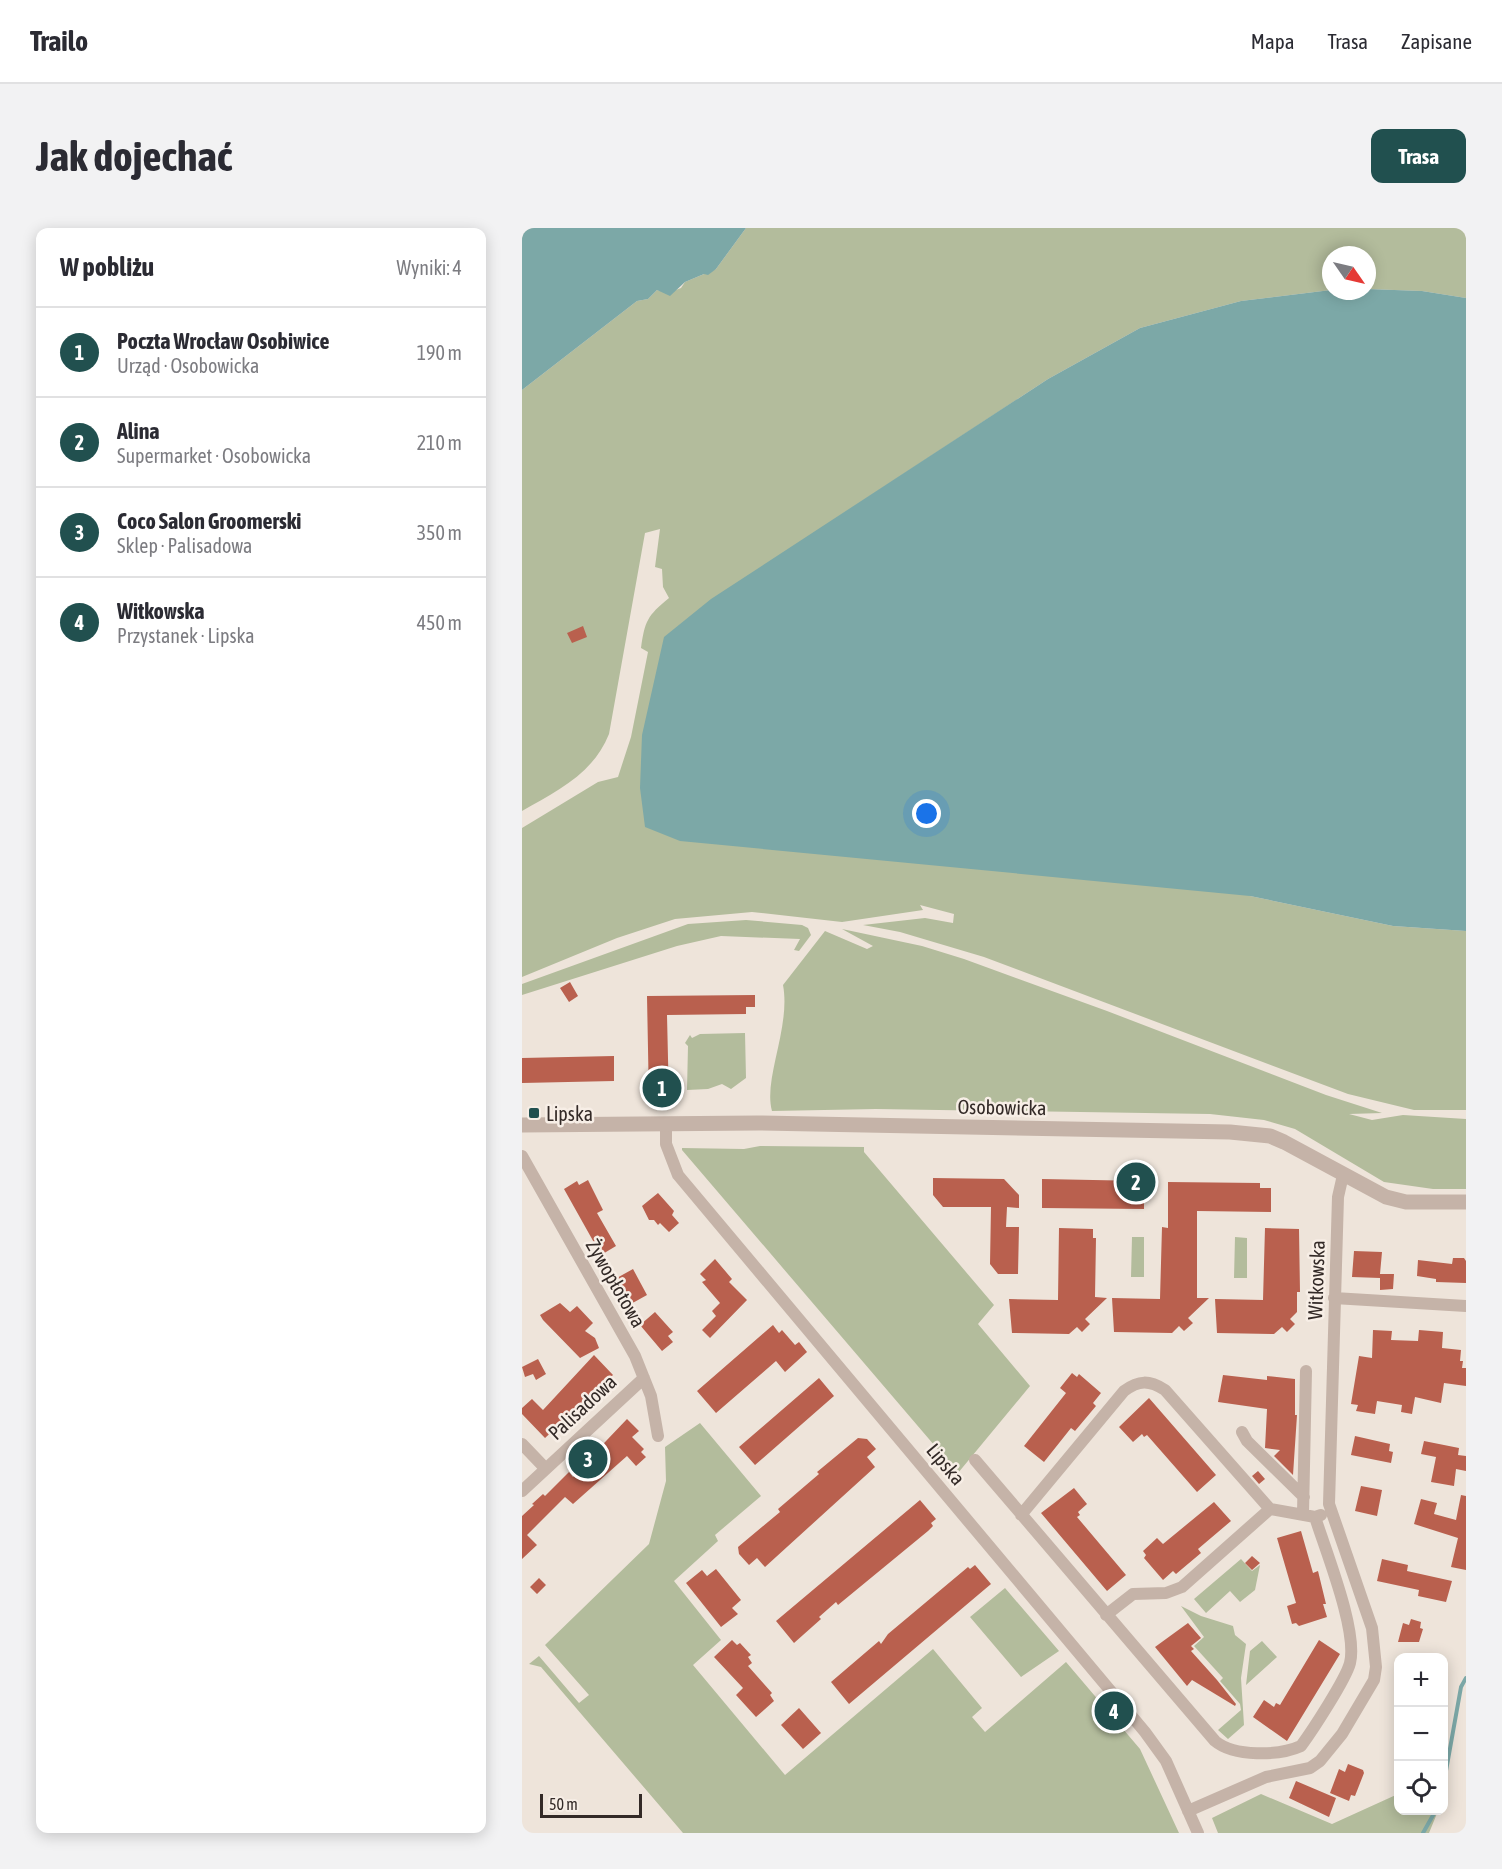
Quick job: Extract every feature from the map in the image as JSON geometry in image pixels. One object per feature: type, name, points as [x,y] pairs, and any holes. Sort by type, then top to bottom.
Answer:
[{"type":"street","name":"Osobowicka","points":[[522,1125],[666,1124],[1230,1132],[1270,1136],[1373,1191],[1398,1200],[1466,1202]]},
{"type":"street","name":"Lipska","points":[[666,1124],[666,1144],[678,1175],[1145,1732],[1166,1761],[1198,1833]]},
{"type":"street","name":"Żywopłotowa","points":[[522,1156],[635,1356],[651,1396],[658,1436]]},
{"type":"street","name":"Witkowska","points":[[1188,1811],[1266,1777],[1310,1768],[1331,1749],[1369,1692],[1376,1667],[1372,1628],[1332,1512],[1329,1474],[1338,1197],[1343,1175]]},
{"type":"street","points":[[1334,1298],[1466,1306]]},
{"type":"street","points":[[975,1460],[1221,1746],[1236,1753],[1290,1750],[1301,1746],[1350,1666],[1352,1649],[1346,1618],[1304,1497],[1306,1371]]},
{"type":"street","name":"Palisadowa","points":[[522,1491],[644,1378]]},
{"type":"street","points":[[1021,1515],[1124,1391],[1139,1382],[1147,1381],[1165,1389],[1270,1509],[1309,1515],[1332,1512]]},
{"type":"street","points":[[1242,1432],[1247,1441],[1304,1497]]},
{"type":"street","points":[[522,1444],[545,1468]]},
{"type":"street","points":[[1106,1615],[1133,1594],[1166,1593],[1182,1587],[1270,1509]]},
{"type":"green space","points":[[746,228],[1466,228],[1466,298],[1422,291],[1376,289],[1376,246],[1322,246],[1322,291],[1241,301],[1140,328],[1048,379],[838,517],[1250,896],[1393,926],[1466,931],[1466,1110],[1414,1110],[1348,1094],[984,957],[900,932],[863,925],[925,918],[953,923],[954,914],[920,905],[923,910],[842,922],[752,912],[675,919],[617,938],[522,977],[522,828],[598,782],[618,777],[631,737],[648,652],[641,648],[644,631],[648,620],[669,598],[663,587],[662,569],[655,567],[660,529],[645,533],[609,734],[594,760],[584,771],[561,788],[522,811],[522,390],[637,301],[648,299],[657,290],[668,293],[681,288],[685,282],[716,269]]},
{"type":"green space","points":[[746,920],[802,925],[808,928],[811,935],[799,951],[794,950],[800,939],[721,936],[677,946],[522,995],[522,984],[688,924]]},
{"type":"green space","points":[[842,929],[922,946],[964,959],[1326,1095],[1382,1113],[1349,1114],[1372,1120],[1403,1115],[1466,1119],[1466,1189],[1433,1189],[1384,1182],[1295,1129],[1264,1120],[1210,1114],[876,1109],[772,1111],[771,1084],[783,1018],[783,985],[825,931],[867,949],[873,946]]},
{"type":"green space","points":[[745,1033],[746,1078],[731,1089],[722,1084],[708,1089],[687,1090],[688,1046],[685,1043],[690,1035],[692,1038],[700,1034]]},
{"type":"green space","points":[[760,1146],[864,1147],[864,1152],[994,1305],[978,1324],[1030,1386],[958,1473],[682,1150],[682,1148],[744,1149]]},
{"type":"green space","points":[[1132,1237],[1144,1237],[1144,1277],[1131,1277]]},
{"type":"green space","points":[[1235,1237],[1247,1238],[1247,1278],[1234,1278]]},
{"type":"green space","points":[[700,1423],[761,1496],[715,1535],[718,1541],[674,1581],[721,1640],[693,1665],[785,1775],[933,1649],[982,1708],[972,1717],[985,1732],[1066,1662],[1140,1749],[1179,1833],[683,1833],[541,1667],[529,1664],[539,1656],[579,1703],[589,1695],[545,1645],[649,1544],[666,1481],[665,1447]]},
{"type":"green space","points":[[1241,1559],[1252,1571],[1260,1565],[1255,1590],[1240,1602],[1230,1591],[1206,1613],[1194,1599]]},
{"type":"green space","points":[[1005,1588],[1059,1651],[1021,1677],[970,1617]]},
{"type":"green space","points":[[1181,1606],[1201,1616],[1233,1626],[1235,1635],[1246,1644],[1241,1678],[1244,1725],[1228,1739],[1218,1730],[1241,1710],[1240,1704],[1220,1681],[1223,1678],[1194,1646],[1204,1637]]},
{"type":"green space","points":[[1262,1641],[1277,1657],[1246,1685],[1250,1651]]},
{"type":"green space","points":[[1261,1794],[1332,1824],[1394,1796],[1394,1815],[1436,1815],[1429,1833],[1218,1833],[1212,1818]]},
{"type":"water","points":[[522,228],[746,228],[716,269],[708,275],[704,274],[685,282],[670,296],[657,290],[648,299],[637,301],[522,390]]},
{"type":"water","points":[[1376,289],[1422,291],[1466,298],[1466,931],[1393,926],[1250,896],[680,841],[645,827],[640,788],[642,735],[664,637],[711,599],[1048,379],[1140,328],[1241,301],[1322,291],[1322,300],[1376,300]]},
{"type":"building","points":[[583,626],[587,637],[572,643],[567,633]]},
{"type":"building","points":[[570,982],[578,996],[569,1002],[560,988]]},
{"type":"building","points":[[755,995],[755,1007],[746,1007],[746,1014],[667,1015],[669,1101],[649,1101],[647,996]]},
{"type":"building","points":[[614,1056],[614,1081],[522,1083],[522,1058]]},
{"type":"building","points":[[933,1178],[1004,1179],[1019,1195],[1019,1208],[1007,1207],[1006,1227],[1019,1227],[1018,1274],[998,1274],[990,1264],[991,1207],[943,1207],[933,1195]]},
{"type":"building","points":[[1042,1179],[1144,1181],[1144,1209],[1042,1208]]},
{"type":"building","points":[[588,1180],[603,1210],[597,1213],[616,1246],[601,1255],[564,1189],[577,1181],[579,1185]]},
{"type":"building","points":[[1168,1182],[1260,1183],[1260,1188],[1271,1188],[1271,1212],[1197,1211],[1197,1298],[1209,1298],[1188,1318],[1193,1323],[1184,1331],[1179,1326],[1172,1333],[1114,1332],[1112,1298],[1160,1299],[1162,1227],[1168,1228]]},
{"type":"building","points":[[658,1193],[674,1211],[672,1215],[679,1223],[669,1232],[660,1223],[658,1225],[654,1220],[649,1220],[642,1206]]},
{"type":"building","points":[[1059,1228],[1093,1229],[1093,1238],[1096,1238],[1095,1297],[1107,1298],[1085,1319],[1090,1324],[1082,1332],[1077,1327],[1069,1334],[1012,1333],[1009,1299],[1058,1300]]},
{"type":"building","points":[[1265,1228],[1299,1229],[1300,1292],[1297,1292],[1297,1312],[1290,1319],[1295,1324],[1287,1332],[1282,1327],[1274,1334],[1217,1333],[1215,1299],[1263,1300]]},
{"type":"building","points":[[1354,1251],[1382,1252],[1380,1274],[1394,1274],[1393,1289],[1380,1290],[1380,1278],[1352,1277]]},
{"type":"building","points":[[1453,1258],[1464,1258],[1466,1261],[1466,1283],[1436,1282],[1436,1279],[1417,1276],[1418,1260],[1452,1264]]},
{"type":"building","points":[[715,1259],[732,1279],[729,1282],[747,1300],[710,1338],[702,1330],[716,1316],[712,1311],[720,1303],[702,1282],[706,1280],[700,1274]]},
{"type":"building","points":[[633,1269],[647,1295],[629,1305],[615,1279]]},
{"type":"building","points":[[560,1303],[570,1312],[577,1306],[593,1323],[585,1331],[595,1338],[599,1348],[580,1358],[543,1320],[540,1315]]},
{"type":"building","points":[[655,1312],[673,1332],[668,1336],[673,1342],[662,1351],[640,1325]]},
{"type":"building","points":[[773,1325],[779,1333],[782,1330],[795,1345],[799,1342],[807,1352],[785,1372],[776,1361],[716,1413],[697,1391]]},
{"type":"building","points":[[1373,1330],[1392,1331],[1391,1340],[1418,1341],[1419,1330],[1443,1332],[1442,1348],[1461,1350],[1460,1361],[1463,1361],[1462,1368],[1466,1368],[1466,1386],[1444,1383],[1441,1403],[1415,1397],[1412,1414],[1401,1412],[1402,1405],[1377,1401],[1375,1414],[1356,1411],[1358,1405],[1351,1404],[1359,1356],[1372,1358]]},
{"type":"building","points":[[594,1355],[613,1375],[545,1438],[522,1414],[522,1408],[532,1399],[543,1410]]},
{"type":"building","points":[[538,1359],[546,1374],[536,1380],[533,1374],[525,1377],[522,1367]]},
{"type":"building","points":[[1072,1373],[1077,1377],[1079,1374],[1101,1393],[1093,1403],[1096,1406],[1075,1431],[1071,1428],[1044,1462],[1024,1446],[1066,1393],[1060,1388]]},
{"type":"building","points":[[1223,1375],[1267,1380],[1267,1376],[1295,1379],[1295,1415],[1297,1415],[1293,1475],[1274,1456],[1280,1450],[1265,1448],[1267,1409],[1218,1402]]},
{"type":"building","points":[[819,1378],[834,1396],[755,1465],[739,1447]]},
{"type":"building","points":[[1149,1398],[1216,1475],[1197,1492],[1147,1435],[1144,1437],[1142,1434],[1133,1442],[1119,1427]]},
{"type":"building","points":[[627,1419],[639,1431],[632,1437],[644,1449],[641,1452],[646,1457],[636,1466],[627,1456],[573,1504],[565,1497],[527,1535],[537,1545],[522,1559],[522,1516],[534,1505],[532,1504],[543,1494],[545,1496],[569,1472],[573,1477],[588,1464],[586,1462]]},
{"type":"building","points":[[1355,1436],[1390,1444],[1389,1451],[1393,1452],[1391,1463],[1351,1455]]},
{"type":"building","points":[[858,1438],[867,1439],[876,1449],[867,1457],[875,1467],[765,1567],[757,1558],[749,1565],[739,1554],[738,1547],[780,1512],[778,1509],[819,1474],[817,1472]]},
{"type":"building","points":[[1424,1441],[1459,1448],[1458,1455],[1466,1456],[1466,1471],[1456,1469],[1454,1486],[1431,1482],[1436,1457],[1421,1454]]},
{"type":"building","points":[[1258,1471],[1265,1479],[1259,1484],[1252,1476]]},
{"type":"building","points":[[1361,1486],[1382,1490],[1377,1516],[1355,1511]]},
{"type":"building","points":[[1074,1488],[1087,1504],[1078,1512],[1080,1515],[1077,1517],[1126,1575],[1107,1591],[1041,1513]]},
{"type":"building","points":[[1461,1495],[1466,1496],[1466,1570],[1451,1567],[1458,1538],[1414,1524],[1421,1499],[1437,1503],[1434,1514],[1456,1520]]},
{"type":"building","points":[[920,1500],[936,1519],[931,1523],[933,1526],[838,1605],[836,1602],[794,1643],[776,1621]]},
{"type":"building","points":[[1214,1502],[1231,1521],[1198,1549],[1201,1553],[1176,1574],[1173,1571],[1163,1580],[1144,1558],[1146,1555],[1143,1551],[1157,1538],[1163,1544]]},
{"type":"building","points":[[1301,1531],[1313,1573],[1318,1571],[1327,1617],[1299,1626],[1296,1623],[1292,1624],[1287,1606],[1296,1603],[1277,1538]]},
{"type":"building","points":[[1252,1556],[1260,1563],[1252,1570],[1245,1563]]},
{"type":"building","points":[[1382,1559],[1408,1565],[1407,1571],[1452,1581],[1446,1602],[1418,1596],[1419,1590],[1377,1581]]},
{"type":"building","points":[[975,1565],[991,1584],[849,1704],[831,1682],[879,1641],[881,1644],[888,1634],[968,1567],[970,1569]]},
{"type":"building","points":[[716,1569],[741,1600],[732,1608],[738,1614],[721,1627],[686,1583],[702,1570],[707,1576]]},
{"type":"building","points":[[539,1578],[546,1585],[537,1594],[530,1587]]},
{"type":"building","points":[[1411,1619],[1421,1622],[1420,1628],[1423,1629],[1419,1642],[1398,1642],[1403,1623],[1409,1625]]},
{"type":"building","points":[[1188,1623],[1201,1638],[1191,1646],[1194,1649],[1191,1651],[1217,1680],[1236,1704],[1235,1706],[1192,1680],[1187,1686],[1155,1647]]},
{"type":"building","points":[[732,1640],[737,1645],[740,1643],[751,1655],[748,1657],[752,1663],[748,1666],[772,1693],[770,1695],[774,1701],[756,1717],[736,1695],[743,1688],[714,1657]]},
{"type":"building","points":[[1319,1640],[1340,1654],[1287,1741],[1253,1717],[1264,1700],[1274,1707],[1276,1703],[1280,1705]]},
{"type":"building","points":[[799,1708],[821,1733],[803,1749],[781,1725]]},
{"type":"building","points":[[1348,1764],[1363,1770],[1364,1773],[1355,1796],[1351,1795],[1349,1801],[1330,1793],[1339,1769],[1345,1772]]},
{"type":"building","points":[[1296,1781],[1336,1798],[1329,1817],[1289,1798]]},
{"type":"waterway","points":[[1448,1761],[1461,1687],[1466,1678]]},
{"type":"waterway","points":[[1423,1833],[1433,1815]]},
{"type":"place","name":"Poczta Wrocław Osobiwice","points":[[662,1088]]},
{"type":"place","name":"Lipska","points":[[534,1113]]},
{"type":"place","name":"Alina","points":[[1136,1182]]},
{"type":"place","name":"Coco Salon Groomerski","points":[[588,1459]]},
{"type":"place","name":"Witkowska","points":[[1114,1711]]}]
